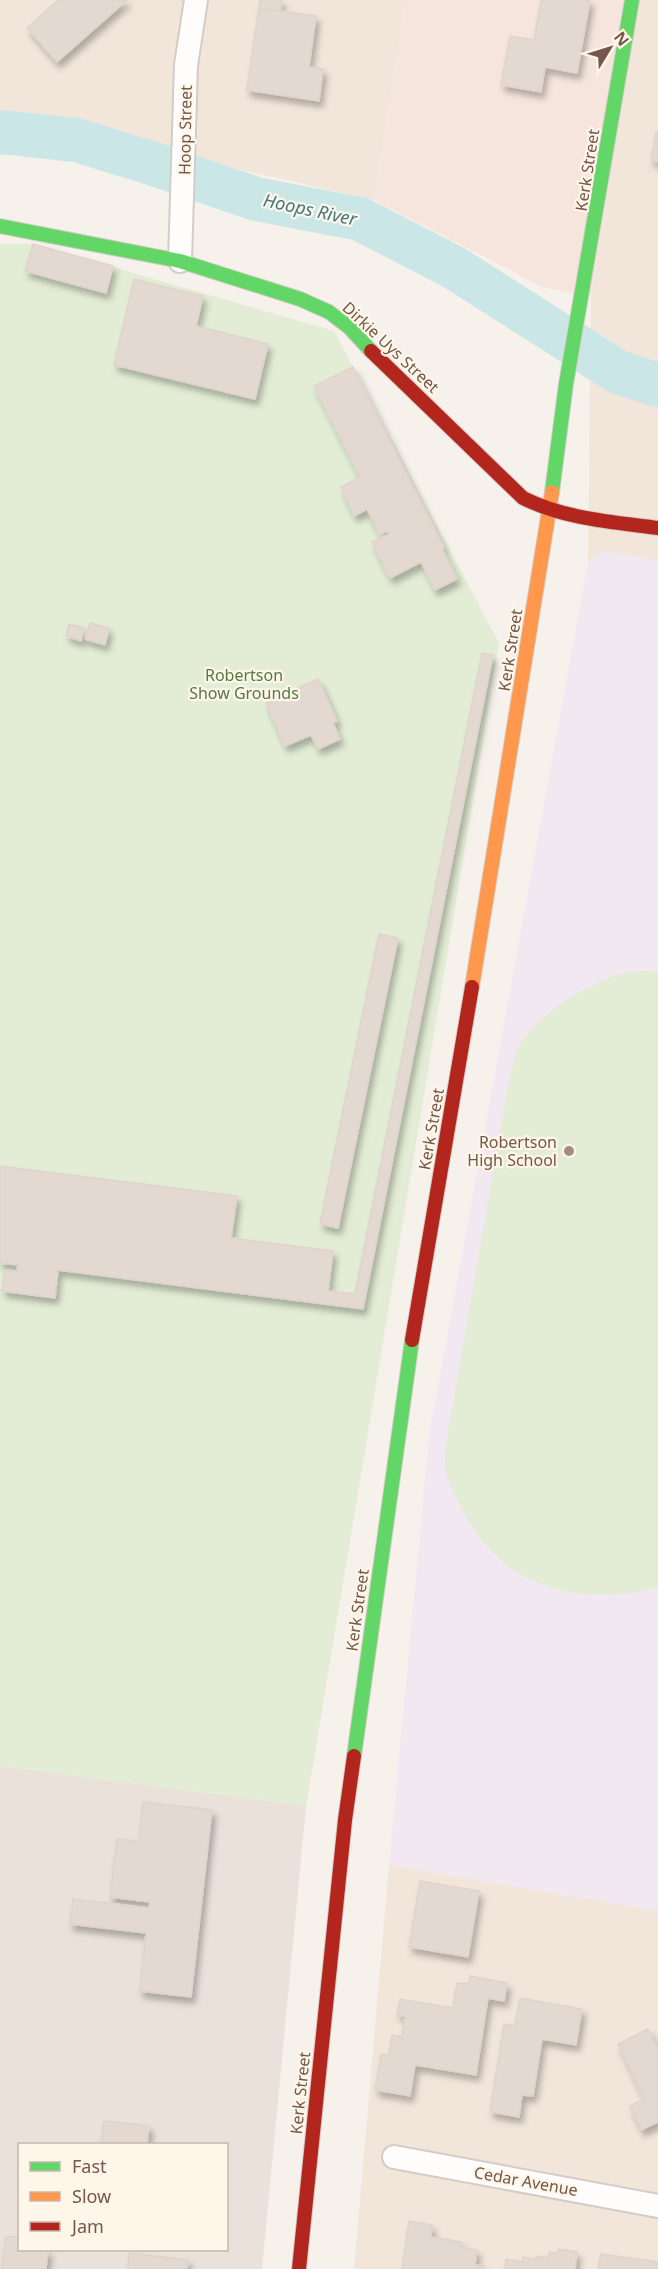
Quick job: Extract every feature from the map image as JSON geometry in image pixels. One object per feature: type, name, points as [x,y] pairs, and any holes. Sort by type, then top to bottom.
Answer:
[{"type":"street","name":"Hoop Street","points":[[180,261],[184,194],[183,127],[186,65],[196,0]]},
{"type":"street","name":"Kerk Street","points":[[299,2269],[345,1820],[402,1407],[494,859],[549,509],[566,384],[632,0]]},
{"type":"street","name":"Dirkie Uys Street","points":[[0,226],[180,261],[300,299],[329,312],[351,328],[370,350],[523,498],[549,509],[658,528]]},
{"type":"street","name":"Cedar Avenue","points":[[394,2157],[658,2206]]},
{"type":"shaded area","points":[[0,0],[406,0],[374,200],[0,115]]},
{"type":"shaded area","points":[[406,0],[637,0],[591,297],[543,287],[374,200]]},
{"type":"shaded area","points":[[637,0],[658,0],[658,561],[605,551],[588,562],[591,297]]},
{"type":"shaded area","name":"Robertson High School","points":[[605,551],[658,561],[658,1911],[389,1865],[429,1436],[588,562]]},
{"type":"shaded area","points":[[0,1766],[306,1806],[262,2269],[0,2269]]},
{"type":"shaded area","points":[[389,1865],[658,1911],[658,2269],[354,2269]]},
{"type":"green space","name":"Robertson Show Grounds","points":[[0,244],[33,244],[334,331],[499,643],[306,1806],[0,1766]]},
{"type":"green space","points":[[658,971],[658,1588],[602,1595],[574,1593],[548,1587],[524,1576],[502,1561],[483,1542],[466,1517],[448,1479],[445,1463],[447,1438],[510,1076],[517,1052],[535,1025],[562,1003],[608,978],[624,973]]},
{"type":"building","points":[[58,0],[127,0],[57,62],[27,28]]},
{"type":"building","points":[[260,0],[282,0],[280,11],[259,8]]},
{"type":"building","points":[[541,0],[590,0],[577,73],[545,67],[541,92],[501,85],[510,36],[534,40]]},
{"type":"building","points":[[259,8],[316,16],[309,67],[323,69],[319,101],[247,90]]},
{"type":"building","points":[[656,132],[658,132],[658,162],[651,160]]},
{"type":"building","points":[[33,244],[113,266],[106,293],[25,271]]},
{"type":"building","points":[[134,279],[203,296],[196,326],[268,344],[255,399],[114,365]]},
{"type":"building","points":[[353,367],[444,548],[442,549],[457,579],[435,590],[421,562],[390,578],[372,542],[389,534],[387,531],[380,535],[367,509],[354,516],[341,487],[360,477],[314,386]]},
{"type":"building","points":[[90,623],[109,628],[105,645],[85,639]]},
{"type":"building","points":[[69,624],[85,628],[81,641],[66,636]]},
{"type":"building","points":[[482,653],[493,655],[363,1309],[58,1270],[55,1298],[2,1291],[5,1270],[17,1271],[18,1265],[0,1263],[0,1166],[237,1196],[231,1238],[333,1251],[328,1291],[355,1294]]},
{"type":"building","points":[[318,679],[337,721],[333,723],[340,739],[318,749],[311,735],[285,746],[266,703]]},
{"type":"building","points":[[379,934],[398,938],[338,1228],[320,1224]]},
{"type":"building","points":[[143,1802],[212,1810],[191,1997],[140,1991],[146,1933],[70,1924],[73,1899],[149,1908],[150,1902],[110,1897],[117,1839],[139,1842]]},
{"type":"building","points":[[420,1881],[479,1891],[468,1957],[409,1947]]},
{"type":"building","points":[[470,1976],[507,1983],[504,2001],[488,1998],[476,2075],[415,2065],[410,2096],[375,2090],[381,2054],[389,2055],[392,2035],[402,2037],[405,2016],[397,2015],[400,1999],[453,2008],[457,1983],[469,1984]]},
{"type":"building","points":[[520,1998],[582,2009],[576,2045],[542,2039],[533,2096],[522,2095],[519,2117],[490,2112],[504,2024],[515,2026]]},
{"type":"building","points":[[648,2029],[658,2050],[658,2122],[641,2130],[630,2106],[644,2099],[618,2044]]},
{"type":"building","points":[[104,2121],[149,2126],[147,2143],[101,2143]]},
{"type":"building","points":[[409,2221],[432,2225],[431,2237],[462,2242],[461,2247],[477,2250],[475,2265],[484,2266],[484,2269],[402,2269]]},
{"type":"building","points":[[6,2236],[18,2237],[18,2251],[48,2251],[46,2269],[2,2269]]},
{"type":"building","points":[[558,2249],[577,2252],[575,2269],[505,2269],[506,2259],[522,2262],[523,2257],[536,2260],[536,2256],[548,2258],[549,2252],[557,2253]]},
{"type":"building","points":[[129,2253],[188,2260],[187,2269],[128,2269]]},
{"type":"building","points":[[601,2254],[658,2262],[658,2269],[598,2269]]},
{"type":"waterway","name":"Hoops River","points":[[0,132],[76,140],[256,199],[360,219],[453,267],[618,372],[658,385]]},
{"type":"traffic: fast","points":[[552,492],[566,384],[632,0]]},
{"type":"traffic: fast","points":[[0,226],[180,261],[300,299],[329,312],[350,328],[371,351]]},
{"type":"traffic: fast","points":[[354,1756],[412,1340]]},
{"type":"traffic: slow","points":[[472,987],[552,492]]},
{"type":"traffic: jam","points":[[371,351],[523,498],[572,515],[658,528]]},
{"type":"traffic: jam","points":[[412,1340],[472,987]]},
{"type":"traffic: jam","points":[[299,2269],[345,1820],[354,1756]]},
{"type":"place","name":"Robertson High School","points":[[569,1151]]}]
